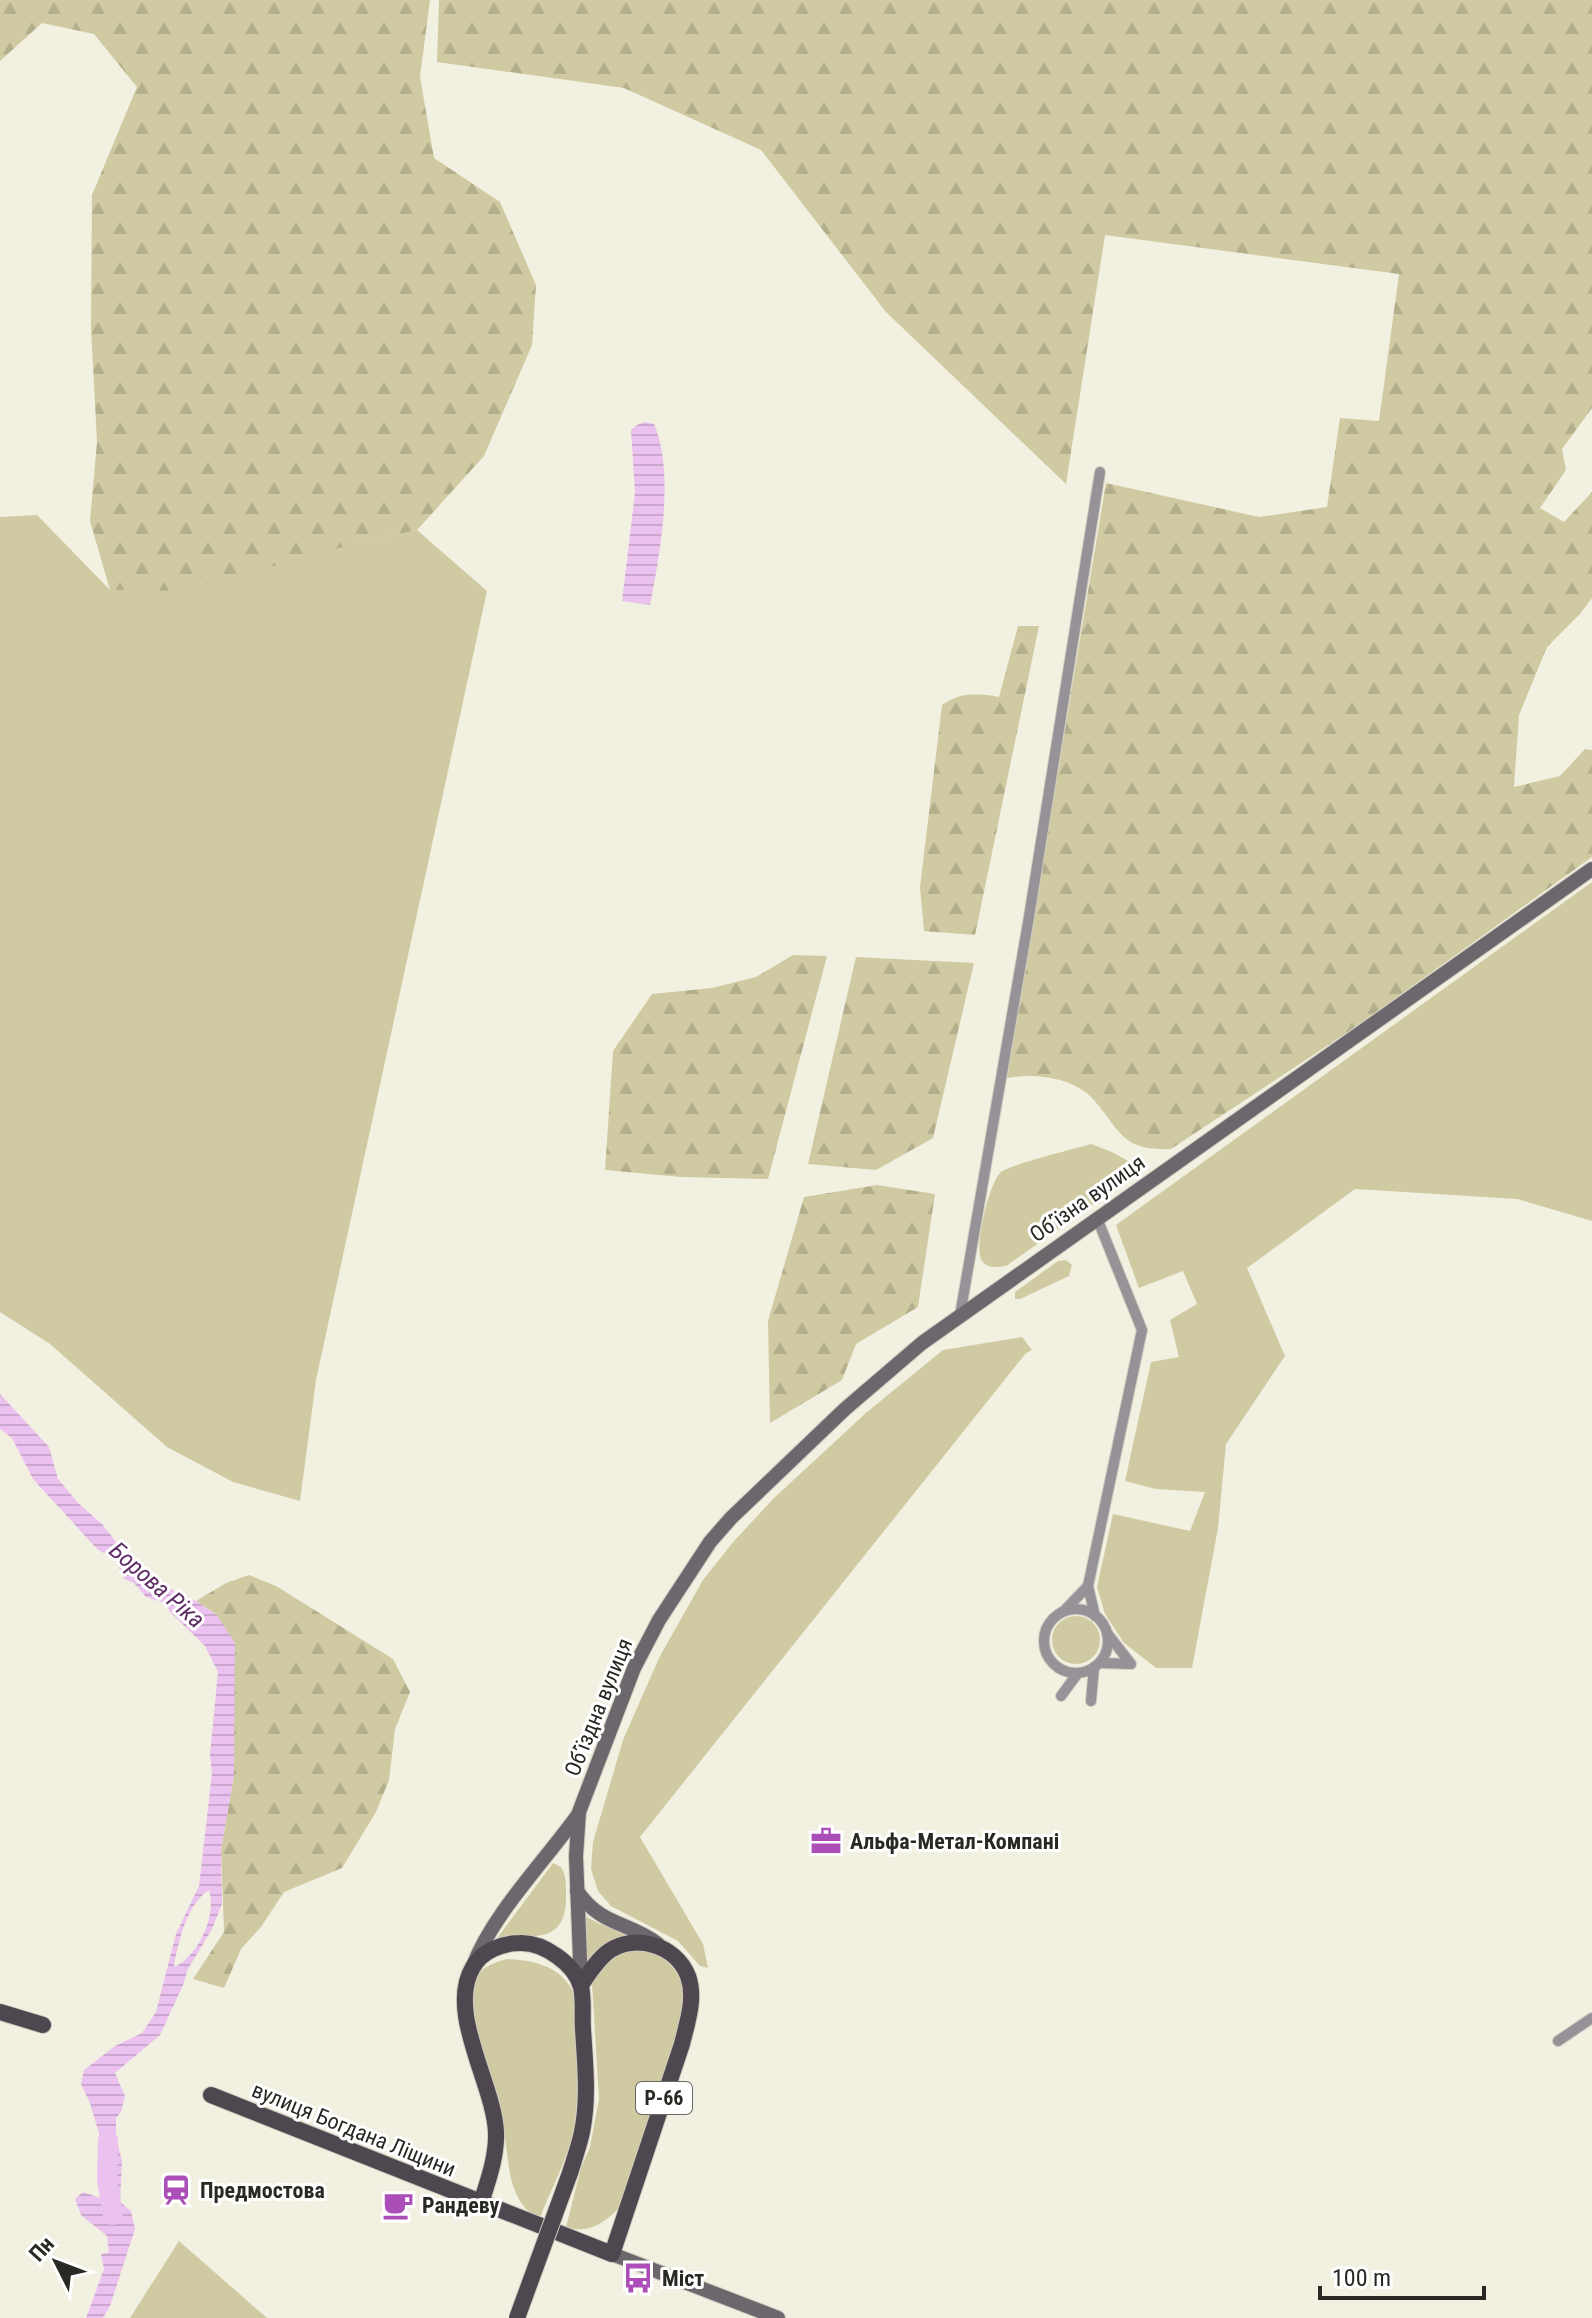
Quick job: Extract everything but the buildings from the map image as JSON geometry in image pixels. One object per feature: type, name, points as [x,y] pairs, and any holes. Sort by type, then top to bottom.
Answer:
[{"type":"main road","name":"Об’їзна вулиця","points":[[659,1620],[690,1569],[731,1518],[845,1409],[922,1343],[1592,869]]},
{"type":"main road","name":"Об’їздна вулиця","points":[[579,1812],[634,1668],[659,1620]]},
{"type":"main road","points":[[517,2318],[582,2132],[586,2089],[576,1890],[579,1812]]},
{"type":"main road","points":[[481,2203],[492,2167],[496,2133],[494,2115],[466,2016],[466,1993],[472,1968],[495,1923],[579,1812]]},
{"type":"main road","points":[[576,1890],[586,1904],[604,1919],[639,1932],[662,1947]]},
{"type":"main road","points":[[472,1968],[484,1955],[497,1948],[520,1943],[534,1944],[549,1950],[565,1963],[581,1985]]},
{"type":"main road","points":[[581,1985],[611,1950],[632,1943],[662,1947]]},
{"type":"main road","name":"Р-66","points":[[612,2254],[682,2044],[690,2008],[688,1977],[682,1965],[662,1947]]},
{"type":"main road","points":[[0,2012],[43,2025]]},
{"type":"main road","name":"вулиця Богдана Ліщини","points":[[211,2095],[612,2254]]},
{"type":"main road","points":[[612,2254],[778,2318]]},
{"type":"street","points":[[960,1315],[1029,917],[1100,472]]},
{"type":"street","points":[[1061,1671],[1061,1696],[1081,1673],[1097,1665],[1131,1664],[1095,1616],[1088,1586],[1142,1330],[1097,1218]]},
{"type":"street","points":[[1081,1673],[1061,1671],[1046,1656],[1043,1639],[1050,1621],[1088,1586]]},
{"type":"street","points":[[1064,1611],[1082,1610],[1095,1616]]},
{"type":"street","points":[[1081,1673],[1091,1701],[1097,1665],[1108,1647],[1107,1633]]},
{"type":"street","points":[[1558,2041],[1592,2018]]},
{"type":"green space","points":[[0,0],[430,0],[420,77],[434,158],[500,202],[536,285],[532,345],[484,456],[417,530],[182,591],[110,590],[90,521],[97,442],[91,327],[92,195],[137,87],[94,34],[42,23],[0,61]]},
{"type":"green space","points":[[439,0],[1592,0],[1592,408],[1562,449],[1566,470],[1540,508],[1564,522],[1592,492],[1592,598],[1547,647],[1519,715],[1514,787],[1560,776],[1585,749],[1592,750],[1592,857],[1354,1028],[1171,1149],[1154,1149],[1131,1142],[1091,1097],[1073,1085],[1051,1078],[1007,1078],[1106,483],[1259,517],[1327,507],[1340,418],[1379,421],[1399,274],[1105,235],[1066,484],[886,312],[761,150],[624,88],[437,62]]},
{"type":"green space","points":[[37,515],[110,590],[303,555],[417,530],[487,591],[316,1380],[300,1501],[233,1482],[167,1447],[50,1344],[0,1312],[0,517]]},
{"type":"green space","points":[[1018,626],[1039,626],[975,935],[924,931],[920,887],[942,705],[969,695],[999,697]]},
{"type":"green space","points":[[1592,882],[1592,1221],[1517,1199],[1355,1189],[1247,1268],[1285,1356],[1226,1444],[1218,1528],[1192,1668],[1156,1668],[1124,1643],[1105,1614],[1097,1587],[1113,1514],[1190,1531],[1205,1492],[1156,1489],[1125,1481],[1151,1362],[1179,1357],[1170,1320],[1197,1304],[1183,1271],[1139,1288],[1116,1225]]},
{"type":"green space","points":[[793,955],[827,956],[768,1179],[681,1177],[605,1170],[613,1051],[652,994],[712,988],[756,977]]},
{"type":"green space","points":[[856,957],[974,963],[933,1138],[876,1170],[808,1164]]},
{"type":"green space","points":[[1091,1144],[1128,1161],[1130,1168],[1125,1182],[1006,1266],[984,1264],[979,1244],[981,1231],[987,1202],[1001,1172]]},
{"type":"green space","points":[[877,1185],[935,1194],[918,1307],[856,1344],[842,1380],[770,1423],[768,1321],[804,1197]]},
{"type":"green space","points":[[1066,1260],[1072,1265],[1069,1276],[1015,1299],[1015,1292],[1058,1261]]},
{"type":"green space","points":[[1022,1337],[1032,1350],[1026,1353],[640,1837],[703,1944],[708,1968],[700,1966],[678,1941],[611,1906],[598,1891],[591,1869],[593,1842],[623,1740],[660,1656],[703,1580],[734,1541],[774,1498],[867,1412],[943,1350]]},
{"type":"green space","points":[[249,1575],[276,1586],[393,1659],[410,1692],[395,1729],[389,1780],[376,1812],[342,1868],[284,1892],[261,1927],[241,1949],[224,1988],[193,1979],[224,1932],[221,1849],[234,1776],[217,1615],[196,1601],[226,1583]]},
{"type":"green space","points":[[1076,1616],[1085,1617],[1093,1623],[1099,1631],[1099,1649],[1093,1657],[1085,1663],[1076,1664],[1067,1663],[1059,1657],[1053,1649],[1052,1640],[1053,1631],[1059,1623],[1067,1617]]},
{"type":"green space","points":[[553,1863],[561,1867],[566,1882],[564,1914],[560,1924],[544,1934],[498,1937]]},
{"type":"green space","points":[[583,1915],[638,1937],[600,1949],[585,1963]]},
{"type":"green space","points":[[632,1950],[646,1950],[675,1962],[688,2001],[620,2207],[596,2226],[574,2229],[566,2227],[581,2168],[590,2147],[599,2099],[592,1983],[610,1958]]},
{"type":"green space","points":[[507,1959],[534,1963],[559,1974],[571,1988],[577,2015],[578,2078],[574,2128],[539,2220],[522,2204],[512,2184],[504,2131],[473,2010],[476,1978],[490,1965]]},
{"type":"green space","points":[[179,2241],[267,2318],[130,2318]]},
{"type":"water","points":[[645,422],[654,424],[660,444],[665,489],[658,562],[650,605],[622,601],[635,493],[631,430]]},
{"type":"water","points":[[0,1394],[49,1447],[58,1479],[78,1503],[102,1524],[127,1556],[174,1591],[217,1615],[235,1643],[234,1776],[221,1849],[222,1904],[212,1929],[188,1969],[160,2035],[115,2073],[125,2096],[116,2118],[116,2137],[122,2161],[120,2202],[131,2211],[135,2229],[110,2306],[103,2318],[86,2318],[104,2269],[101,2254],[109,2252],[107,2236],[81,2215],[75,2199],[83,2192],[103,2199],[113,2181],[90,2103],[81,2084],[84,2070],[115,2046],[142,2033],[156,2012],[176,1934],[199,1886],[212,1773],[210,1754],[218,1672],[205,1646],[170,1612],[165,1603],[146,1597],[134,1583],[124,1579],[115,1559],[98,1550],[33,1479],[12,1438],[0,1429]],"holes":[[[209,1890],[211,1900],[204,1933],[192,1953],[175,1967],[178,1945],[189,1914]]]},
{"type":"waterway","name":"Борова Ріка","points":[[108,2140],[107,2180],[113,2215]]},
{"type":"place","name":"Альфа-Метал-Компані","points":[[826,1841]]},
{"type":"place","name":"Предмостова","points":[[176,2190]]},
{"type":"place","name":"Рандеву","points":[[398,2205]]},
{"type":"place","name":"Міст","points":[[638,2278]]}]
